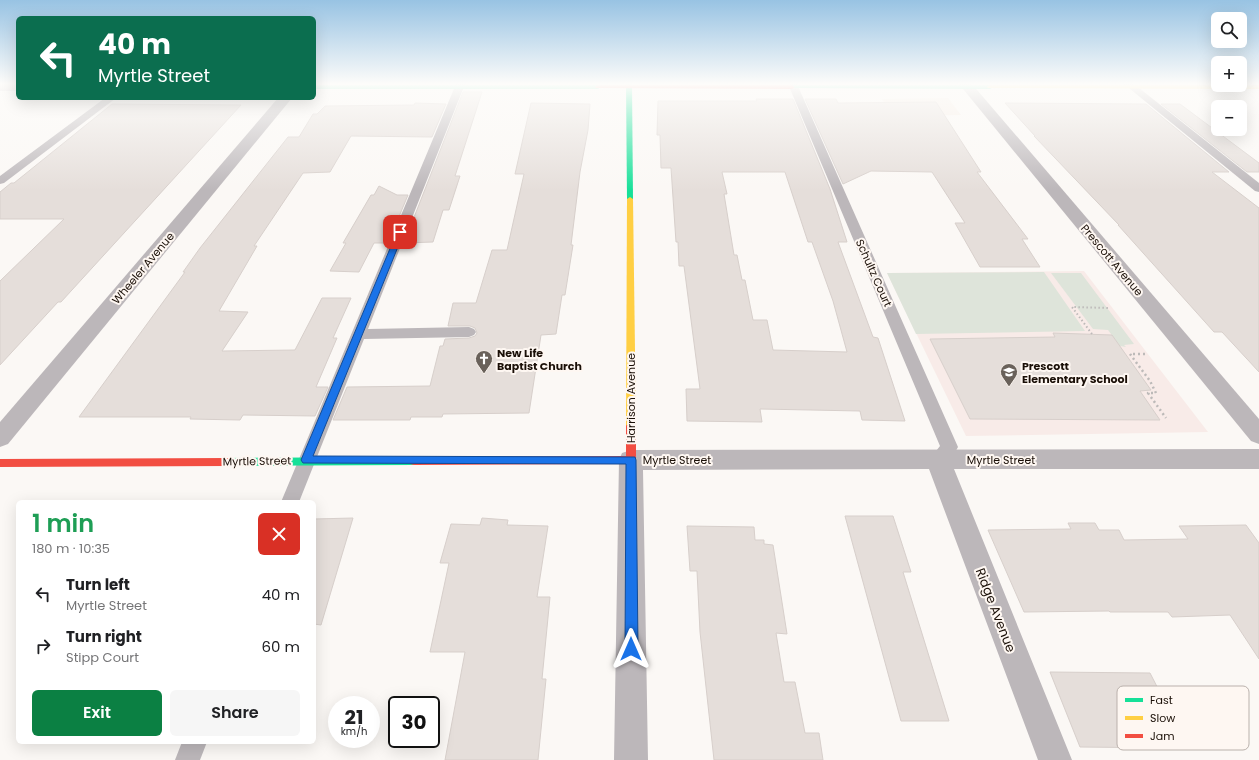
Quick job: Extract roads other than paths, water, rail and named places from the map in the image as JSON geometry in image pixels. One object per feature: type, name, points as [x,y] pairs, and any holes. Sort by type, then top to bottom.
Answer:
[{"type":"street","name":"Wheeler Avenue","points":[[0,438],[267,119]]},
{"type":"street","name":"Harrison Avenue","points":[[629,119],[631,760]]},
{"type":"street","name":"Prescott Avenue","points":[[994,119],[1259,435]]},
{"type":"street","name":"Myrtle Street","points":[[0,463],[306,460],[1259,459]]},
{"type":"street","name":"Ridge Avenue","points":[[938,460],[1055,760]]},
{"type":"lane","points":[[0,181],[82,119]]},
{"type":"lane","points":[[291,500],[447,119]]},
{"type":"lane","name":"Schultz Court","points":[[807,119],[949,447],[938,460]]},
{"type":"lane","points":[[1172,119],[1259,189]]},
{"type":"lane","points":[[358,334],[469,332]]},
{"type":"lane","points":[[188,760],[194,744]]},
{"type":"place","name":"New Life Baptist Church","points":[[484,374]]},
{"type":"place","name":"Prescott Elementary School","points":[[1009,387]]}]
